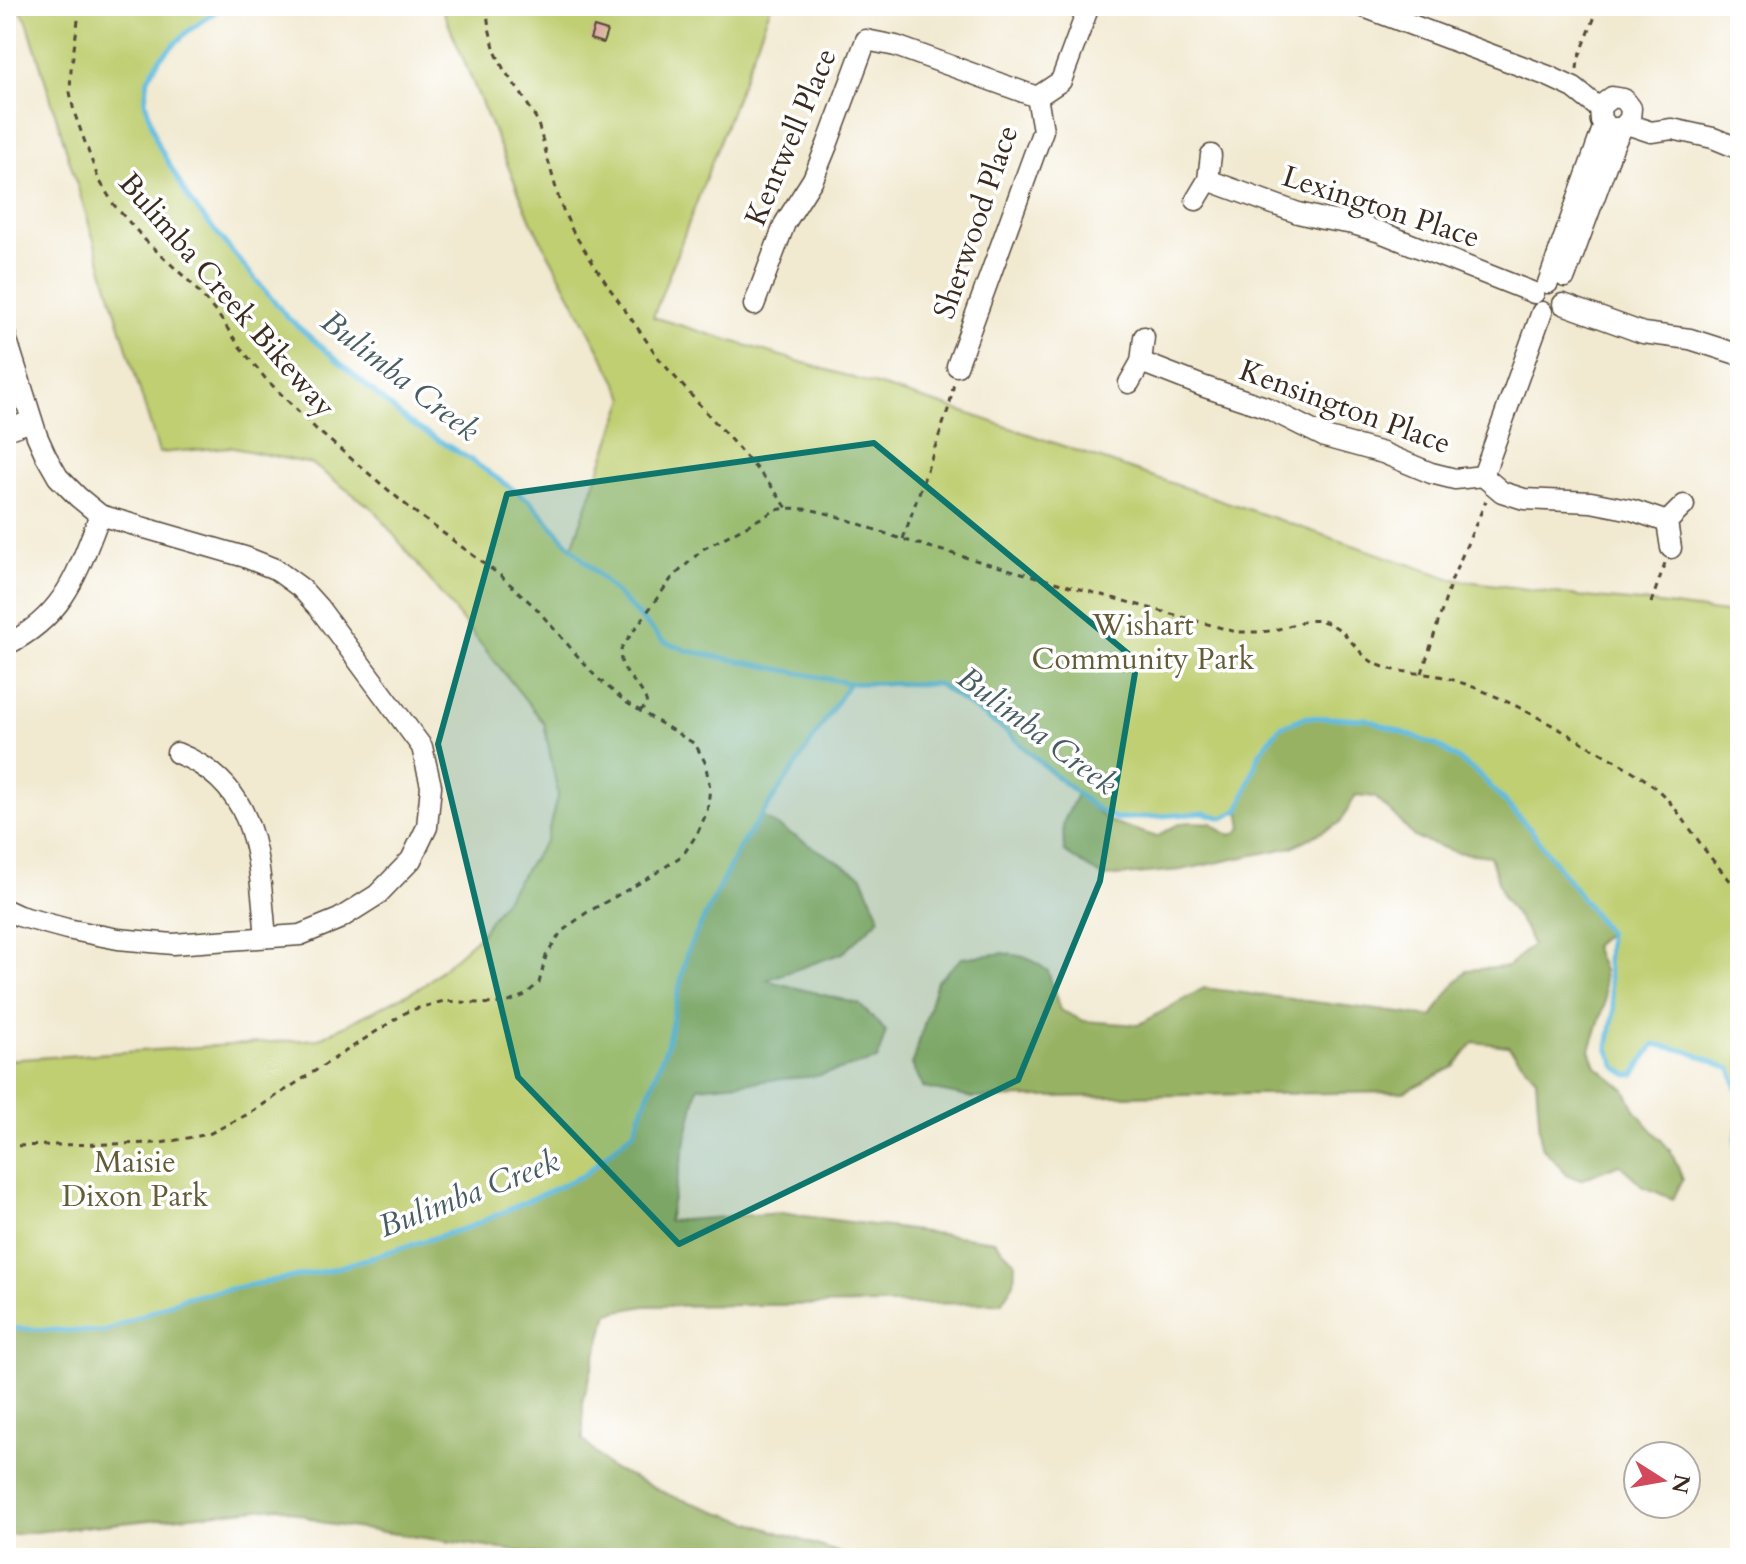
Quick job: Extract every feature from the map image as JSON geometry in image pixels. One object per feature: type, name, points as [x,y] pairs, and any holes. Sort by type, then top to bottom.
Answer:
[{"type":"street","points":[[1037,97],[1061,81],[1089,6]]},
{"type":"street","points":[[1361,6],[1574,88],[1610,128],[1625,126],[1651,132],[1672,129]]},
{"type":"street","name":"Kentwell Place","points":[[754,305],[785,223],[813,179],[866,40],[896,46],[1037,97]]},
{"type":"street","name":"Sherwood Place","points":[[957,366],[1043,130],[1037,97]]},
{"type":"street","points":[[1551,292],[1604,125],[1601,115],[1607,100],[1612,97],[1624,99],[1672,129],[1713,138],[1740,149]]},
{"type":"street","points":[[1488,480],[1542,312],[1533,300],[1551,292],[1614,144],[1632,114],[1628,103]]},
{"type":"street","points":[[1196,200],[1208,180],[1211,155]]},
{"type":"street","name":"Lexington Place","points":[[1208,180],[1298,213],[1380,232],[1551,292],[1643,333],[1690,339],[1740,355]]},
{"type":"street","points":[[6,337],[32,421],[58,477],[100,515],[245,557],[275,569],[301,588],[422,747],[431,786],[427,827],[411,860],[377,895],[339,919],[300,935],[173,944],[118,939],[67,929],[6,910]]},
{"type":"street","points":[[1129,383],[1141,362],[1144,337]]},
{"type":"street","name":"Kensington Place","points":[[1141,362],[1265,407],[1325,437],[1383,453],[1431,473],[1455,479],[1488,480],[1502,492],[1524,499],[1591,502],[1632,510],[1667,522]]},
{"type":"street","points":[[6,430],[32,421]]},
{"type":"street","points":[[1671,548],[1667,522],[1684,505]]},
{"type":"street","points":[[6,645],[31,631],[64,598],[100,515]]},
{"type":"street","points":[[177,753],[197,761],[224,783],[239,803],[257,853],[266,937]]},
{"type":"path","name":"Bulimba Creek Bikeway","points":[[6,1146],[161,1143],[209,1134],[250,1113],[408,1011],[444,1001],[493,1004],[509,1002],[525,995],[539,983],[546,956],[561,932],[586,913],[683,855],[707,812],[710,788],[705,762],[695,744],[639,711],[595,676],[536,608],[501,576],[412,510],[316,429],[265,378],[191,283],[146,241],[114,205],[98,178],[70,92],[80,6]]},
{"type":"path","points":[[486,6],[495,51],[537,120],[560,203],[573,232],[660,360],[769,483],[787,508]]},
{"type":"path","points":[[1574,88],[1578,60],[1599,6]]},
{"type":"path","points":[[903,539],[949,407],[957,366]]},
{"type":"path","points":[[1422,673],[1488,480]]},
{"type":"path","points":[[639,711],[647,706],[646,698],[623,667],[619,655],[671,579],[703,549],[776,510],[810,509],[903,539],[1236,632],[1276,630],[1312,620],[1327,622],[1340,629],[1367,660],[1382,667],[1445,678],[1495,696],[1630,770],[1664,796],[1740,892]]},
{"type":"path","points":[[1651,603],[1671,548]]},
{"type":"highlighted area","points":[[874,443],[1137,661],[1100,881],[1018,1080],[679,1244],[518,1077],[438,744],[507,494]]},
{"type":"green space","points":[[18,6],[223,6],[187,32],[160,58],[148,79],[145,101],[157,142],[190,201],[287,317],[408,422],[468,458],[531,502],[572,547],[625,398],[531,221],[441,6],[771,6],[653,317],[949,407],[1452,579],[1740,615],[1740,1097],[1731,1069],[1687,1051],[1654,1044],[1634,1075],[1628,1075],[1616,1067],[1608,1048],[1613,1011],[1607,963],[1608,932],[1531,830],[1261,752],[1239,810],[1223,818],[1205,813],[1116,819],[1094,807],[1005,731],[938,684],[849,683],[739,848],[687,952],[667,1045],[634,1131],[584,1175],[472,1226],[330,1270],[186,1297],[102,1332],[6,1328],[6,1060],[318,1039],[423,986],[479,936],[546,840],[558,794],[544,723],[373,509],[312,464],[229,447],[159,453],[27,21]]},
{"type":"green space","points":[[1305,717],[1367,719],[1439,746],[1480,775],[1531,830],[1608,933],[1593,946],[1603,971],[1605,1003],[1590,1050],[1596,1066],[1625,1090],[1637,1113],[1670,1150],[1683,1179],[1673,1199],[1644,1187],[1619,1164],[1580,1180],[1568,1175],[1541,1146],[1536,1078],[1508,1046],[1474,1042],[1454,1067],[1404,1092],[973,1098],[924,1088],[912,1065],[937,981],[962,958],[1004,953],[1029,958],[1048,971],[1060,1010],[1084,1021],[1138,1025],[1204,988],[1432,1017],[1467,970],[1507,967],[1532,945],[1526,930],[1503,897],[1490,856],[1455,852],[1414,837],[1375,797],[1356,795],[1340,823],[1292,847],[1181,870],[1103,877],[1064,852],[1063,823],[1077,794],[1108,821],[1157,837],[1188,822],[1212,823],[1224,832],[1235,834],[1242,827],[1239,810],[1260,752],[1280,727]]},
{"type":"green space","points":[[761,816],[862,876],[880,918],[843,953],[766,980],[859,1004],[886,1031],[877,1060],[817,1076],[698,1087],[668,1221],[781,1213],[994,1241],[1015,1262],[1014,1283],[1001,1303],[645,1306],[608,1313],[583,1400],[583,1440],[609,1467],[672,1496],[851,1558],[564,1558],[327,1524],[279,1507],[6,1535],[6,1328],[102,1332],[186,1297],[330,1270],[472,1226],[584,1175],[634,1131],[667,1045],[687,952],[739,848]]},
{"type":"building","points":[[594,27],[607,31],[603,43],[590,39]]},
{"type":"waterway","name":"Bulimba Creek","points":[[223,6],[187,32],[160,58],[148,79],[145,101],[157,143],[190,201],[287,317],[408,422],[468,458],[531,502],[663,641],[689,651],[849,683],[938,684],[1006,731],[1094,807],[1116,819],[1205,813],[1223,818],[1239,810],[1260,752],[1280,727],[1305,717],[1367,719],[1439,746],[1480,775],[1531,830],[1608,933],[1607,963],[1614,1011],[1608,1048],[1616,1067],[1628,1075],[1634,1075],[1654,1044],[1687,1051],[1731,1069],[1740,1097]]},
{"type":"waterway","name":"Bulimba Creek","points":[[6,1328],[102,1332],[186,1297],[330,1270],[472,1226],[584,1175],[634,1131],[667,1045],[687,952],[739,848],[849,683]]},
{"type":"waterway","name":"Bulimba Creek","points":[[1740,1111],[1736,1143],[1740,1157]]},
{"type":"park label","name":"Wishart Community Park","points":[[1143,642]]},
{"type":"park label","name":"Maisie Dixon Park","points":[[135,1179]]}]
